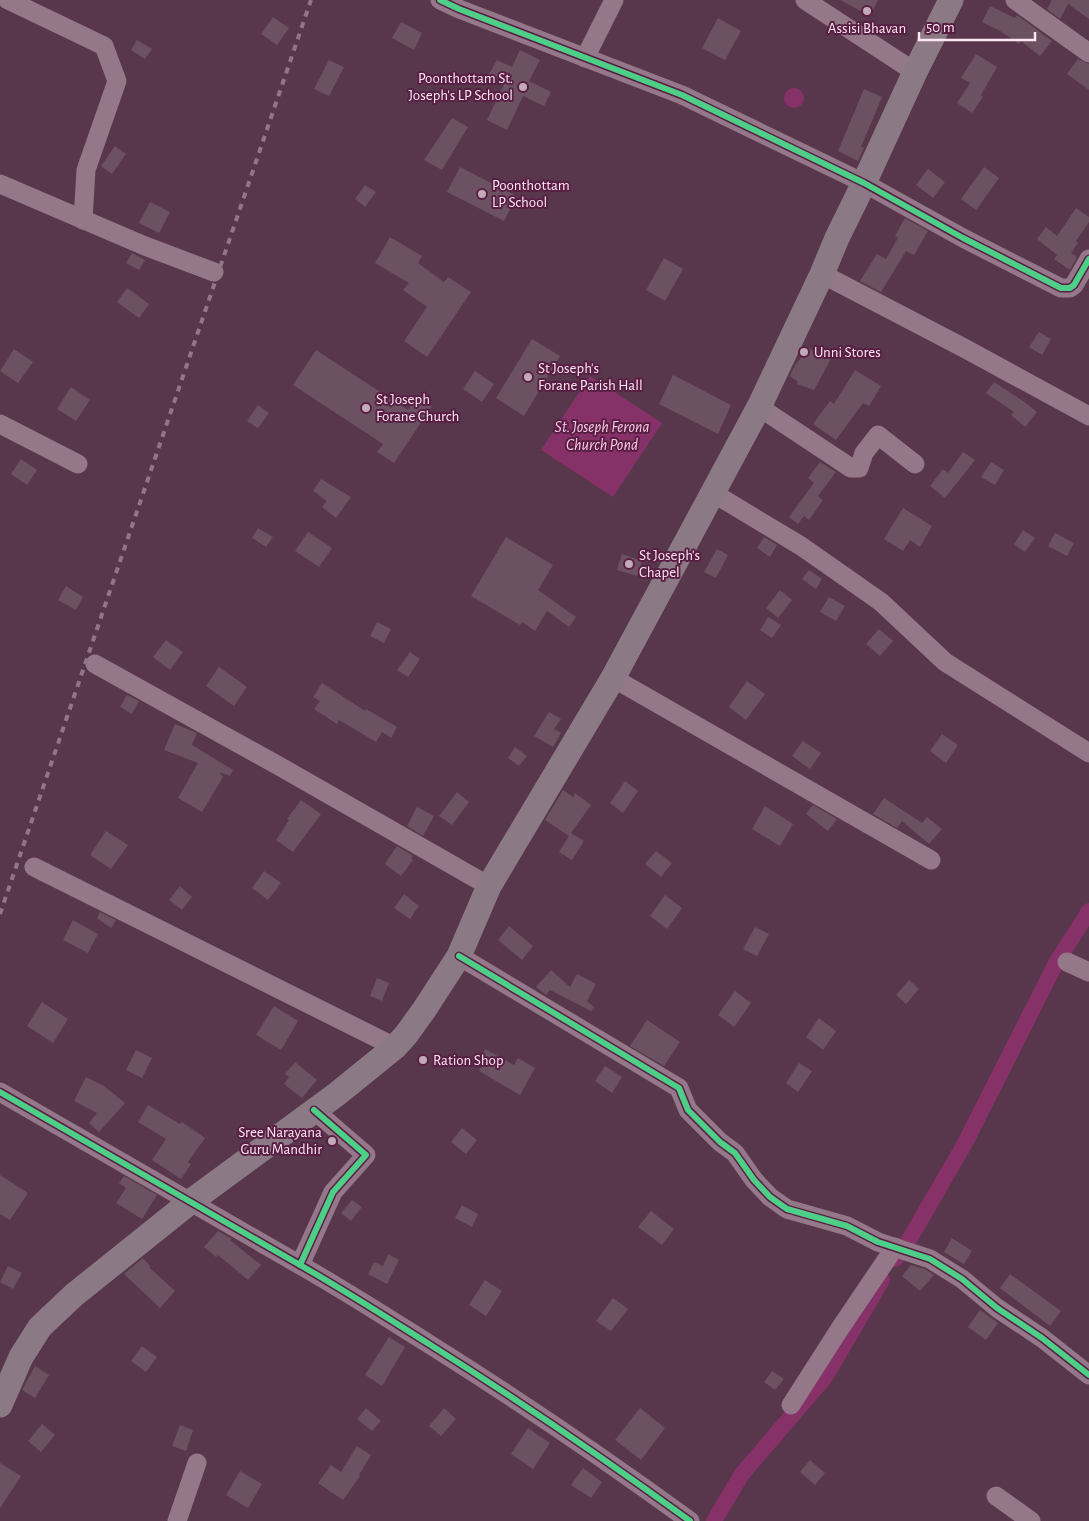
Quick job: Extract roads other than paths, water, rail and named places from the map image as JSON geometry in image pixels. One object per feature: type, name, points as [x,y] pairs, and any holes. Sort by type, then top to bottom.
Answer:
[{"type":"main road","points":[[0,1405],[21,1357],[40,1328],[74,1294],[190,1202],[395,1047],[420,1016],[459,956],[489,886],[613,678],[759,407],[822,274],[836,238],[951,0]]},
{"type":"street","points":[[8,0],[104,46],[117,81],[86,170],[83,220]]},
{"type":"street","points":[[440,0],[461,5],[585,58],[682,94],[864,183],[963,238],[1061,288],[1070,288],[1074,285],[1089,259]]},
{"type":"street","points":[[585,58],[614,0]]},
{"type":"street","points":[[805,0],[915,72]]},
{"type":"street","points":[[1015,0],[1089,53]]},
{"type":"street","points":[[0,184],[145,246],[214,272]]},
{"type":"street","points":[[822,274],[1089,416]]},
{"type":"street","points":[[759,407],[851,468],[859,468],[864,453],[878,435],[915,464]]},
{"type":"street","points":[[0,424],[78,464]]},
{"type":"street","points":[[713,492],[801,546],[881,602],[945,662],[1089,753]]},
{"type":"street","points":[[96,664],[271,761],[489,886]]},
{"type":"street","points":[[613,678],[931,860]]},
{"type":"street","points":[[34,867],[395,1047]]},
{"type":"street","points":[[459,956],[679,1088],[688,1110],[720,1142],[735,1152],[754,1180],[770,1197],[787,1209],[847,1226],[878,1242],[930,1259],[962,1279],[997,1308],[1042,1338],[1089,1375]]},
{"type":"street","points":[[0,1092],[341,1288],[495,1386],[626,1474],[690,1521]]},
{"type":"street","points":[[300,1265],[333,1192],[366,1155],[314,1110]]},
{"type":"street","points":[[791,1405],[839,1330],[903,1249]]},
{"type":"street","points":[[177,1521],[197,1463]]},
{"type":"street","points":[[996,1496],[1031,1521]]},
{"type":"water","points":[[794,88],[801,91],[804,98],[801,105],[794,108],[787,105],[784,98],[787,91]]},
{"type":"water","name":"St. Joseph Ferona Church Pond","points":[[590,376],[662,423],[613,497],[541,450]]},
{"type":"waterway","points":[[895,1259],[909,1240],[964,1145],[1056,963],[1089,911]]},
{"type":"waterway","points":[[714,1521],[742,1474],[826,1376],[882,1280]]},
{"type":"railway","points":[[0,914],[311,0]]},
{"type":"place","name":"Assisi Bhavan","points":[[867,11]]},
{"type":"place","name":"Poonthottam St. Joseph's LP School","points":[[523,87]]},
{"type":"place","name":"Poonthottam LP School","points":[[482,194]]},
{"type":"place","name":"Unni Stores","points":[[804,352]]},
{"type":"place","name":"St Joseph's Forane Parish Hall","points":[[528,377]]},
{"type":"place","name":"St Joseph Forane Church","points":[[366,408]]},
{"type":"place","name":"St Joseph's Chapel","points":[[629,564]]},
{"type":"place","name":"Ration Shop","points":[[423,1060]]},
{"type":"place","name":"Sree Narayana Guru Mandhir","points":[[332,1141]]}]
